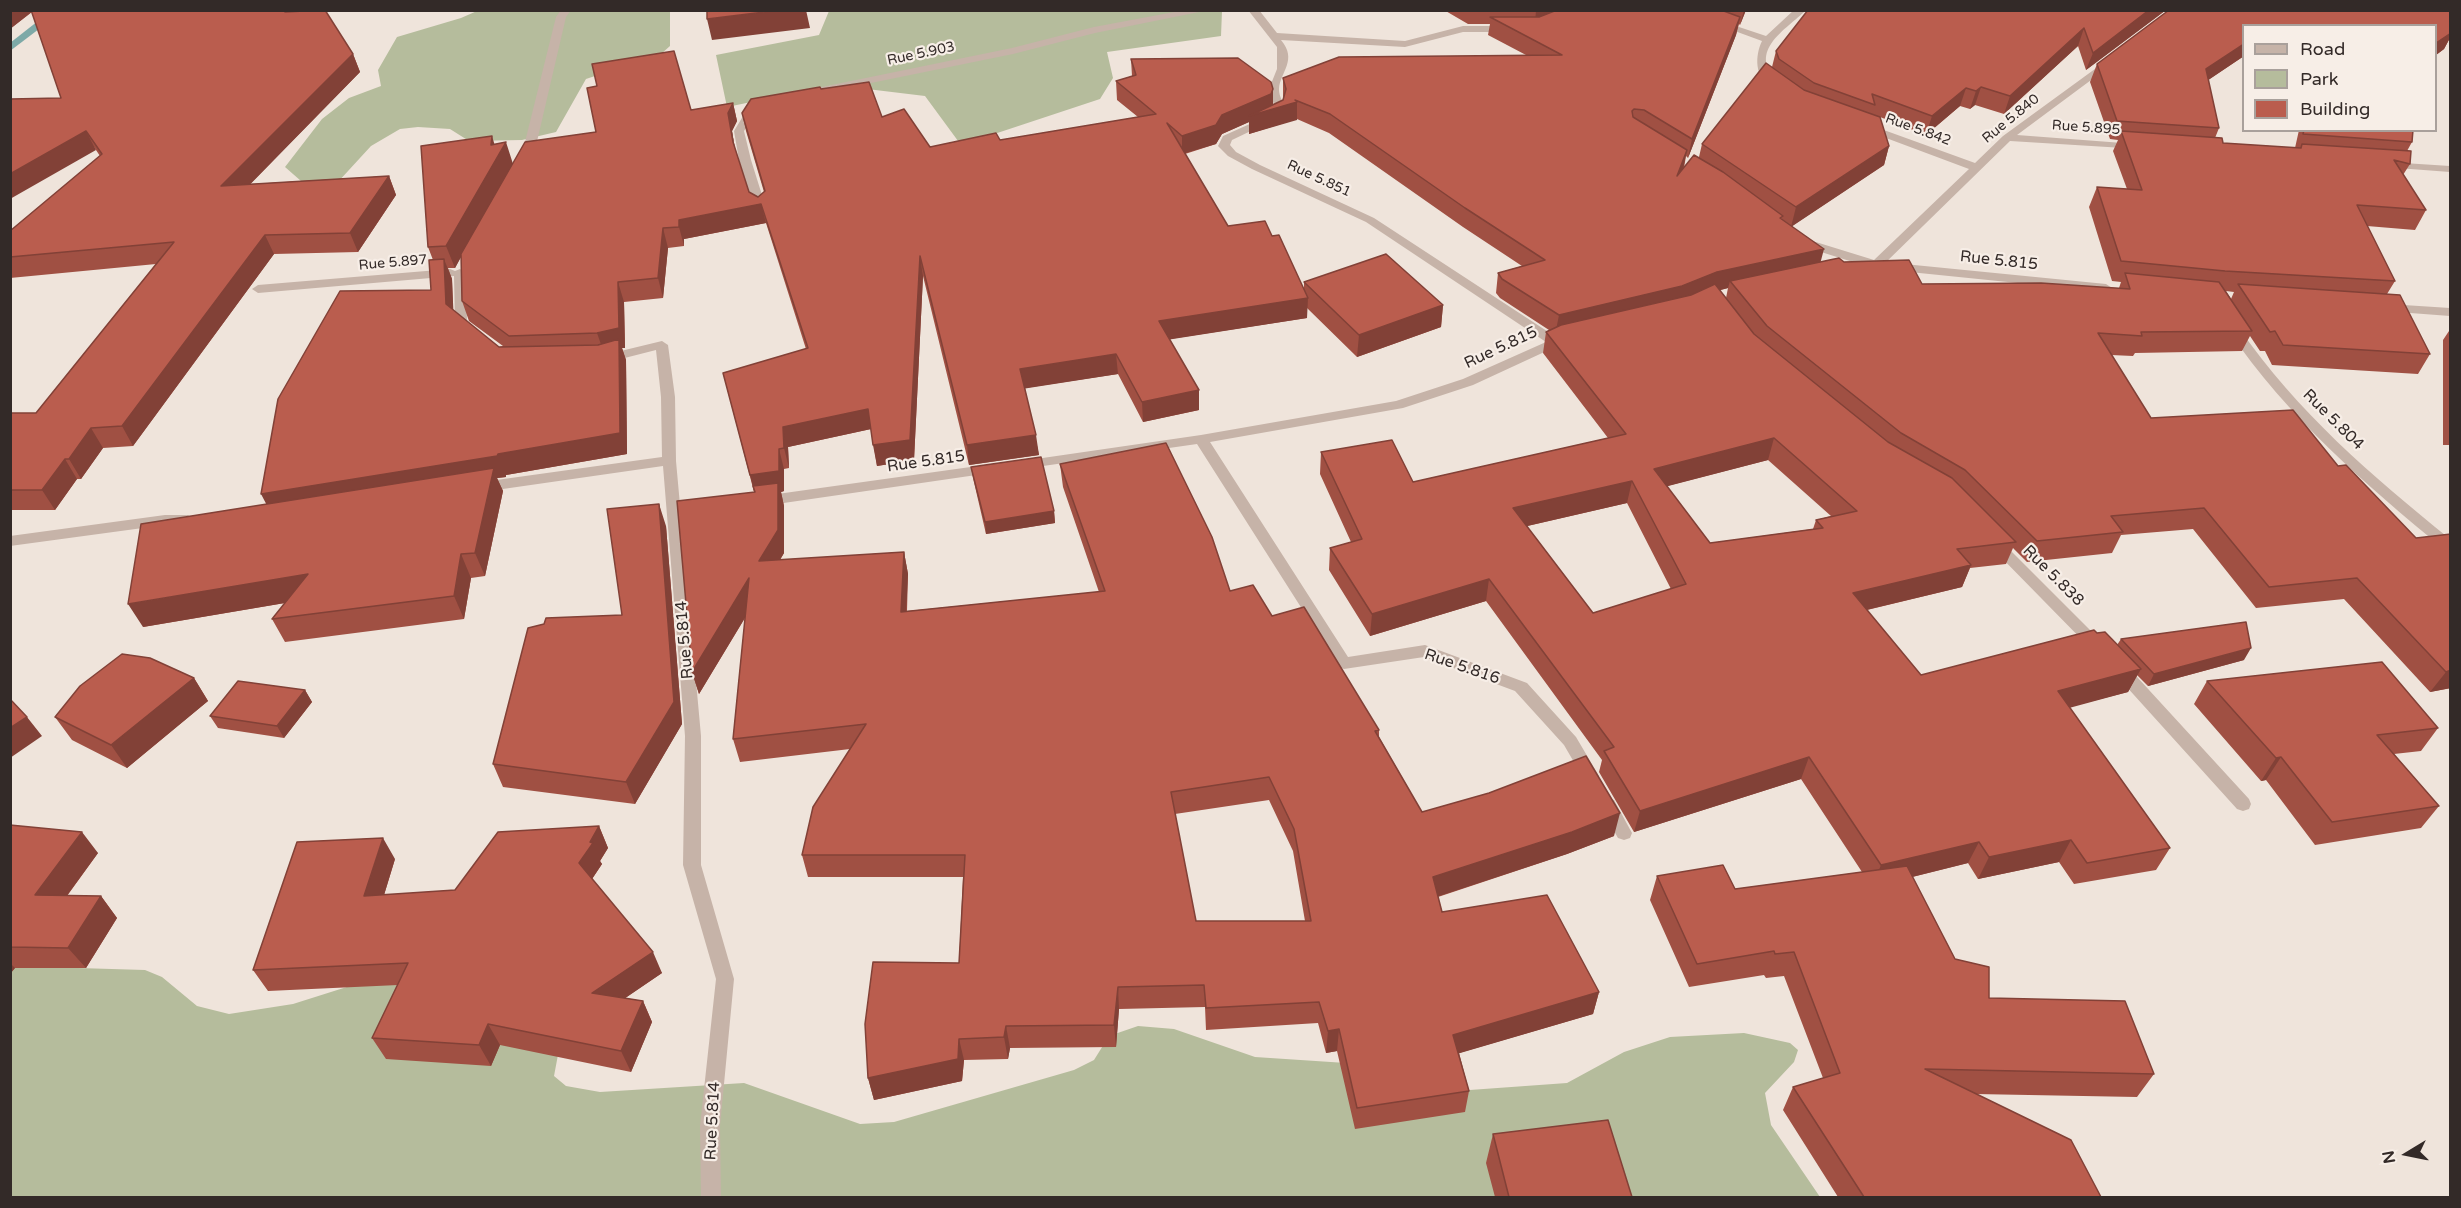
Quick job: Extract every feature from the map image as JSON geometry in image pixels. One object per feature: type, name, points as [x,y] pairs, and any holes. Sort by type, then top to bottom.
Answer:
[{"type":"street","points":[[518,170],[529,150],[561,17],[566,10]]},
{"type":"street","name":"Rue 5.903","points":[[806,93],[1013,51],[1094,30],[1204,10]]},
{"type":"street","name":"Rue 5.851","points":[[1253,10],[1264,19],[1282,47],[1281,69],[1274,89],[1280,108],[1277,116],[1227,138],[1224,146],[1232,154],[1370,220],[1553,341]]},
{"type":"street","points":[[1777,86],[1768,80],[1760,60],[1766,39],[1801,10]]},
{"type":"street","points":[[1709,20],[1766,39]]},
{"type":"street","points":[[1273,36],[1405,44],[1463,29],[1515,30]]},
{"type":"street","name":"Rue 5.840","points":[[1876,265],[2007,138],[2122,53]]},
{"type":"street","points":[[761,211],[744,160],[739,131],[752,110],[771,100]]},
{"type":"street","name":"Rue 5.842","points":[[1855,123],[1977,168]]},
{"type":"street","name":"Rue 5.895","points":[[2007,138],[2147,148]]},
{"type":"street","points":[[2380,164],[2451,169]]},
{"type":"street","points":[[1797,240],[1876,265]]},
{"type":"street","name":"Rue 5.815","points":[[1844,270],[1876,265],[2122,289]]},
{"type":"street","name":"Rue 5.897","points":[[258,289],[463,267],[461,323],[486,342]]},
{"type":"street","points":[[2380,308],[2451,312]]},
{"type":"street","name":"Rue 5.804","points":[[2227,317],[2245,347],[2291,402],[2390,497],[2451,546]]},
{"type":"street","name":"Rue 5.815","points":[[745,504],[1201,439],[1398,405],[1468,382],[1553,341],[1573,336]]},
{"type":"street","name":"Rue 5.814","points":[[592,360],[662,345],[668,397],[669,461],[680,513],[693,736],[692,865],[725,979],[710,1126],[711,1197]]},
{"type":"street","name":"Rue 5.816","points":[[1201,439],[1344,663],[1425,651],[1521,687],[1570,741],[1624,833]]},
{"type":"street","points":[[472,489],[669,461]]},
{"type":"street","points":[[10,541],[165,520],[198,521]]},
{"type":"street","name":"Rue 5.838","points":[[1989,537],[2119,668],[2244,804]]},
{"type":"green space","points":[[477,11],[670,11],[670,46],[661,54],[586,79],[556,132],[522,140],[469,141],[450,129],[418,127],[400,129],[371,146],[337,183],[301,181],[285,167],[322,119],[349,98],[381,86],[378,70],[397,37]]},
{"type":"green space","points":[[829,11],[1222,11],[1221,36],[1107,52],[1113,78],[1100,99],[961,145],[925,96],[834,85],[727,107],[716,55],[819,35]]},
{"type":"green space","points":[[11,966],[145,970],[162,977],[197,1006],[229,1014],[293,1004],[372,979],[566,1012],[554,1076],[566,1086],[600,1092],[744,1083],[860,1124],[894,1122],[1074,1070],[1094,1060],[1109,1036],[1138,1026],[1174,1029],[1255,1057],[1361,1064],[1442,1092],[1567,1083],[1624,1052],[1670,1037],[1744,1033],[1790,1043],[1798,1050],[1794,1062],[1765,1093],[1771,1125],[1820,1197],[11,1198]]},
{"type":"building","points":[[31,10],[286,10],[285,12],[325,10],[353,54],[221,186],[389,176],[350,233],[265,235],[122,426],[91,428],[69,459],[65,459],[42,490],[10,490],[10,413],[36,413],[174,242],[10,257],[10,231],[102,154],[86,131],[10,174],[10,99],[61,98]]},
{"type":"building","points":[[707,10],[781,10],[707,19]]},
{"type":"building","points":[[1557,10],[1721,10],[1740,17],[1692,139],[1644,110],[1634,109],[1633,117],[1687,150],[1677,176],[1694,155],[1723,172],[1783,216],[1780,218],[1824,249],[1717,272],[1682,286],[1559,315],[1502,279],[1498,273],[1545,260],[1465,208],[1330,114],[1295,100],[1297,102],[1249,116],[1283,100],[1286,89],[1283,78],[1339,57],[1562,55],[1490,17],[1539,17]]},
{"type":"building","points":[[1808,10],[2149,10],[2093,53],[2084,28],[2010,96],[1981,87],[1976,91],[1966,88],[1932,116],[1872,94],[1875,105],[1814,83],[1779,59],[1776,51]]},
{"type":"building","points":[[2169,10],[2451,10],[2451,33],[2437,42],[2437,24],[2242,24],[2242,45],[2206,69],[2219,128],[2117,121],[2097,64]]},
{"type":"building","points":[[674,51],[691,110],[733,103],[728,113],[733,142],[749,192],[758,197],[765,191],[742,113],[751,99],[820,87],[821,89],[869,82],[882,117],[904,109],[930,147],[996,133],[1000,140],[1156,114],[1116,81],[1136,75],[1131,59],[1238,58],[1271,82],[1273,89],[1271,94],[1222,115],[1216,125],[1182,136],[1167,123],[1228,226],[1265,221],[1272,236],[1279,235],[1308,298],[1159,321],[1199,390],[1142,402],[1116,354],[1020,369],[1036,435],[967,445],[920,256],[910,440],[873,445],[868,409],[783,427],[784,448],[779,449],[779,471],[750,475],[723,373],[808,348],[761,204],[679,220],[679,227],[663,228],[658,278],[618,282],[619,328],[597,333],[509,336],[462,301],[461,254],[525,142],[596,132],[587,88],[597,86],[592,64]]},
{"type":"building","points":[[1766,63],[1804,90],[1880,117],[1889,146],[1796,207],[1702,144]]},
{"type":"building","points":[[2121,131],[2222,138],[2223,143],[2301,148],[2302,144],[2411,151],[2410,164],[2394,160],[2426,210],[2357,205],[2395,281],[2225,271],[2121,261],[2097,187],[2142,190]]},
{"type":"building","points":[[2304,132],[2413,132],[2412,142],[2303,134]]},
{"type":"building","points":[[492,136],[491,145],[506,142],[446,246],[428,247],[421,146]]},
{"type":"building","points":[[1386,254],[1443,305],[1359,335],[1304,282]]},
{"type":"building","points":[[1839,258],[1844,262],[1909,260],[1922,284],[2041,283],[2130,289],[2125,273],[2219,282],[2252,331],[2141,332],[2142,336],[2098,333],[2151,418],[2293,410],[2338,466],[2346,465],[2416,538],[2451,534],[2451,670],[2446,672],[2357,578],[2269,587],[2204,508],[2111,516],[2123,532],[2037,541],[1965,470],[1901,433],[1767,326],[1730,281]]},
{"type":"building","points":[[444,259],[446,304],[499,347],[598,345],[619,339],[620,433],[497,456],[261,494],[278,399],[340,291],[431,290],[429,260]]},
{"type":"building","points":[[1715,284],[1754,334],[1888,442],[1952,478],[2016,542],[1957,549],[1971,565],[1853,593],[1921,675],[2094,630],[2097,633],[2105,632],[2141,669],[2058,691],[2170,848],[2087,863],[2071,840],[1989,857],[1979,842],[1881,865],[1809,757],[1640,811],[1604,751],[1614,747],[1489,579],[1372,614],[1330,548],[1362,539],[1321,452],[1392,440],[1413,482],[1626,434],[1546,332],[1561,325],[1691,295]],"holes":[[[1774,438],[1857,511],[1816,520],[1823,528],[1710,543],[1654,469]],[[1632,481],[1686,584],[1593,613],[1513,508]]]},
{"type":"building","points":[[2238,284],[2400,295],[2430,354],[2283,345],[2275,331],[2270,332]]},
{"type":"building","points":[[1166,443],[1212,537],[1230,591],[1253,585],[1272,616],[1304,607],[1379,730],[1375,731],[1422,812],[1489,793],[1586,756],[1620,813],[1572,832],[1433,877],[1442,912],[1547,895],[1599,992],[1453,1035],[1469,1091],[1357,1108],[1339,1029],[1328,1031],[1319,1002],[1206,1008],[1204,985],[1118,987],[1114,1025],[1006,1026],[1004,1037],[959,1039],[958,1059],[868,1078],[865,1024],[873,962],[959,963],[965,855],[802,855],[813,807],[866,724],[733,739],[749,578],[692,672],[677,501],[755,492],[753,486],[778,483],[778,530],[759,561],[904,552],[901,612],[1105,591],[1060,464]],"holes":[[[1269,777],[1294,829],[1311,921],[1196,921],[1171,792]]]},
{"type":"building","points":[[1041,457],[1054,511],[985,522],[971,467]]},
{"type":"building","points":[[494,468],[475,553],[461,554],[454,596],[272,619],[308,574],[128,604],[141,524]]},
{"type":"building","points":[[659,504],[674,702],[626,782],[493,764],[528,628],[544,624],[546,618],[622,615],[607,509]]},
{"type":"building","points":[[2246,622],[2251,648],[2154,674],[2121,639]]},
{"type":"building","points":[[122,654],[150,658],[194,678],[111,745],[55,717],[80,686]]},
{"type":"building","points":[[2382,662],[2438,728],[2377,735],[2439,806],[2332,822],[2281,757],[2276,758],[2207,681]]},
{"type":"building","points":[[238,681],[305,690],[277,726],[210,716]]},
{"type":"building","points":[[10,699],[27,717],[10,728]]},
{"type":"building","points":[[10,825],[82,832],[35,895],[101,896],[68,948],[10,947]]},
{"type":"building","points":[[599,826],[590,842],[593,843],[579,863],[653,952],[592,993],[643,1001],[621,1051],[488,1024],[479,1045],[372,1038],[408,963],[253,970],[297,842],[383,838],[364,896],[455,890],[498,832]]},
{"type":"building","points":[[1723,865],[1735,889],[1907,866],[1955,959],[1989,967],[1989,998],[2125,1001],[2154,1074],[1925,1069],[2071,1140],[2101,1197],[1864,1197],[1793,1087],[1840,1073],[1794,952],[1775,954],[1774,951],[1697,964],[1657,876]]},
{"type":"building","points":[[1608,1120],[1632,1197],[1509,1197],[1493,1134]]},
{"type":"waterway","points":[[10,48],[59,10]]}]
